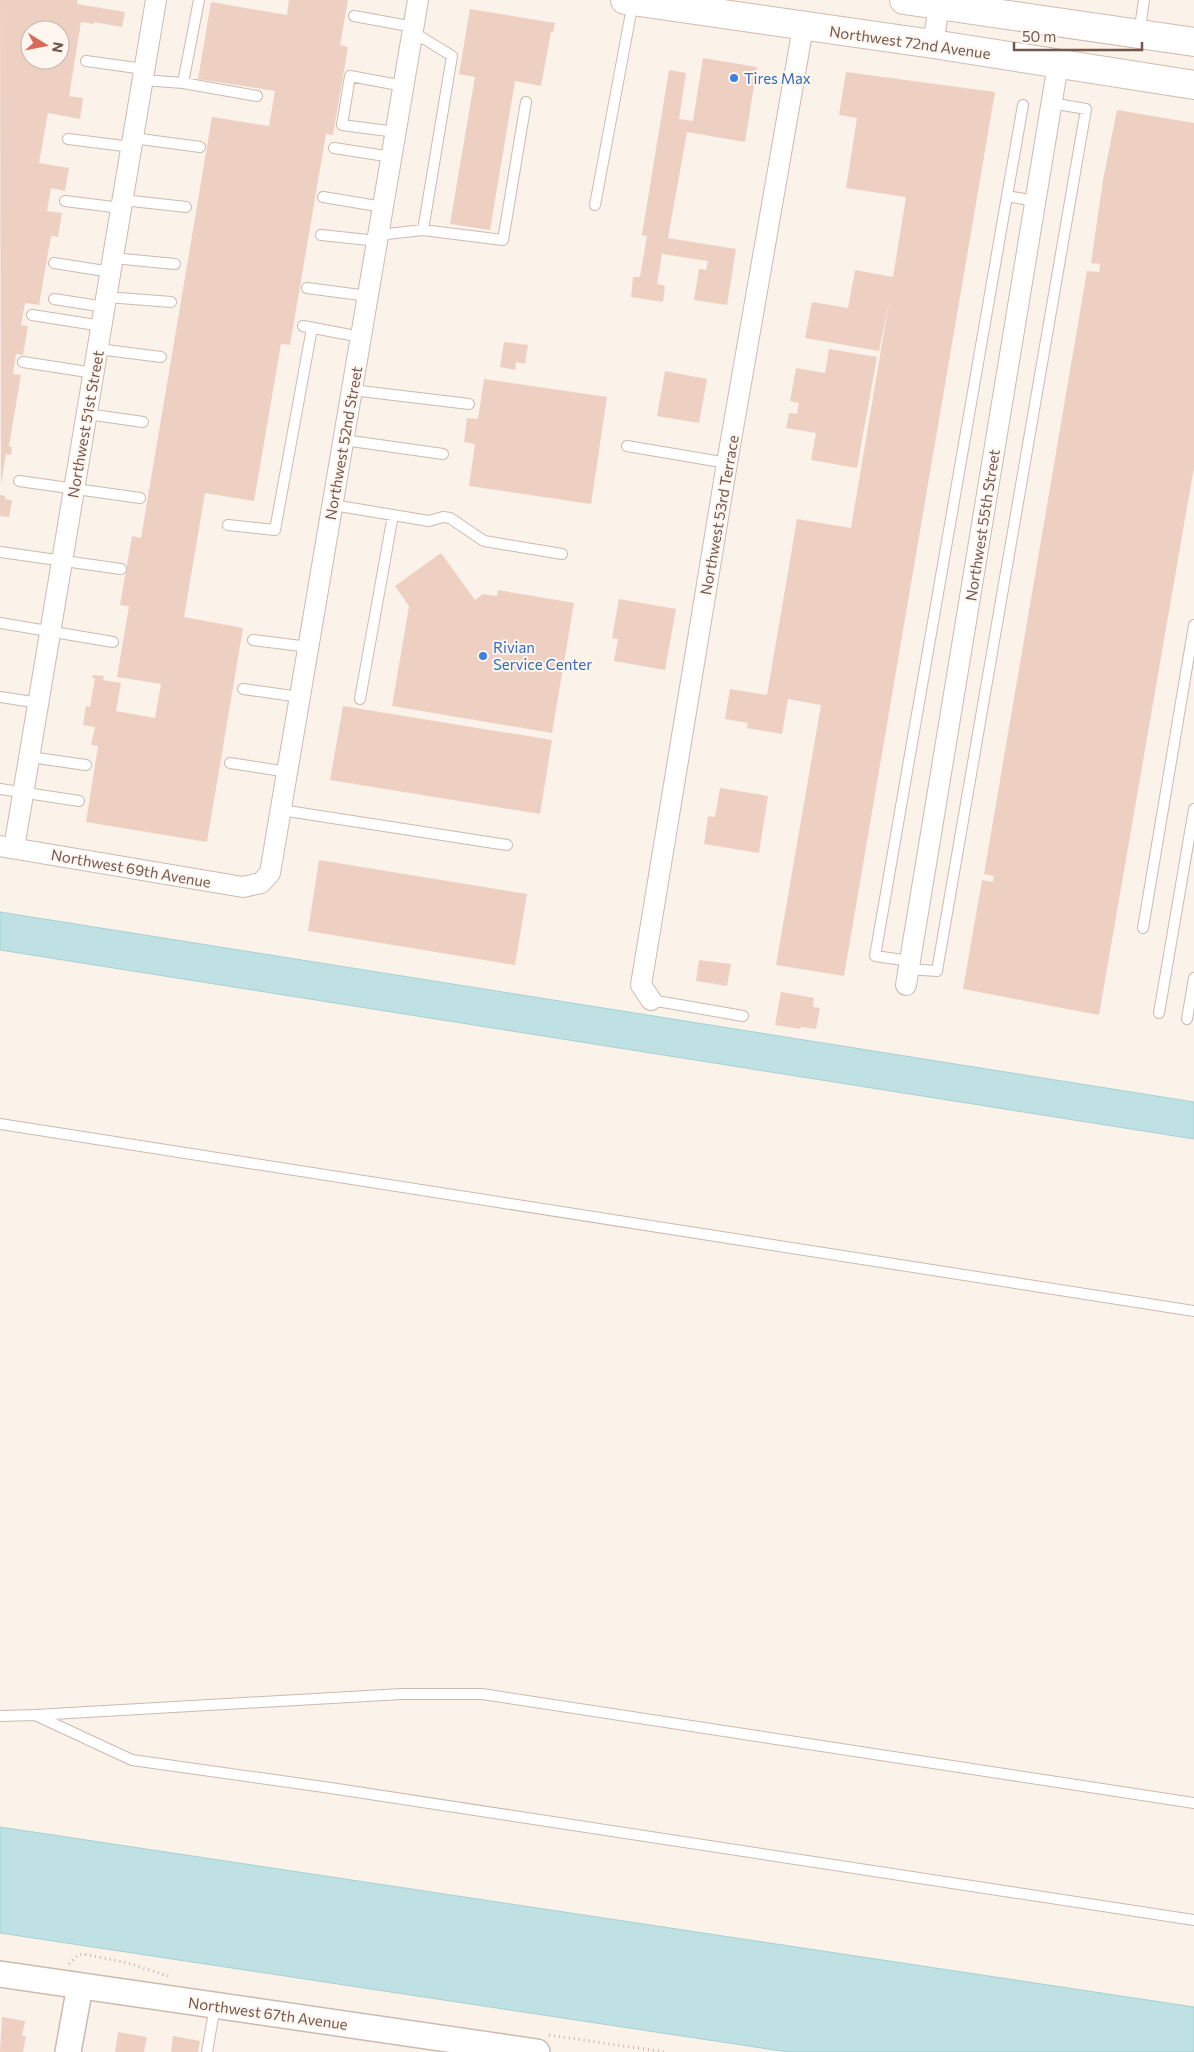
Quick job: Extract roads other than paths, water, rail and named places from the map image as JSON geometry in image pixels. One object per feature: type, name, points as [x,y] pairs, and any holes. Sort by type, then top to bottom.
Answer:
[{"type":"main road","points":[[904,0],[940,3],[1194,42]]},
{"type":"main road","name":"Northwest 72nd Avenue","points":[[629,1],[932,44],[1194,85]]},
{"type":"street","name":"Northwest 52nd Street","points":[[261,883],[270,873],[288,772],[418,0]]},
{"type":"street","name":"Northwest 51st Street","points":[[7,847],[24,793],[144,74],[152,1]]},
{"type":"street","points":[[932,44],[940,3]]},
{"type":"street","name":"Northwest 53rd Terrace","points":[[651,1000],[641,985],[727,463],[803,27]]},
{"type":"street","name":"Northwest 55th Street","points":[[908,972],[1058,64]]},
{"type":"street","name":"Northwest 69th Avenue","points":[[7,847],[243,887],[261,883]]},
{"type":"street","name":"Northwest 67th Avenue","points":[[0,1974],[537,2052]]},
{"type":"street","points":[[68,2052],[80,1986]]},
{"type":"lane","points":[[183,82],[199,0]]},
{"type":"lane","points":[[1139,34],[1144,0]]},
{"type":"lane","points":[[595,205],[629,1]]},
{"type":"lane","points":[[354,16],[413,29],[452,56],[423,230]]},
{"type":"lane","points":[[86,60],[144,74],[257,96]]},
{"type":"lane","points":[[396,132],[342,125],[350,76],[404,86]]},
{"type":"lane","points":[[321,234],[378,238],[423,230],[503,240],[526,102]]},
{"type":"lane","points":[[1023,105],[875,956],[908,972],[937,971],[1086,109],[1051,103]]},
{"type":"lane","points":[[68,139],[200,147]]},
{"type":"lane","points":[[334,148],[392,157]]},
{"type":"lane","points":[[1007,196],[1035,201]]},
{"type":"lane","points":[[323,197],[383,207]]},
{"type":"lane","points":[[65,201],[186,207]]},
{"type":"lane","points":[[54,263],[112,265],[175,264]]},
{"type":"lane","points":[[307,288],[368,296]]},
{"type":"lane","points":[[54,299],[104,310]]},
{"type":"lane","points":[[32,315],[104,310],[171,302]]},
{"type":"lane","points":[[228,525],[275,530],[308,327],[362,336]]},
{"type":"lane","points":[[98,349],[161,356]]},
{"type":"lane","points":[[23,362],[94,373]]},
{"type":"lane","points":[[352,390],[469,404]]},
{"type":"lane","points":[[87,414],[143,422]]},
{"type":"lane","points":[[344,440],[443,454]]},
{"type":"lane","points":[[627,446],[727,463]]},
{"type":"lane","points":[[19,481],[140,498]]},
{"type":"lane","points":[[333,505],[429,520],[443,517],[450,518],[484,541],[562,554]]},
{"type":"lane","points":[[360,699],[393,515]]},
{"type":"lane","points":[[0,552],[120,569]]},
{"type":"lane","points":[[0,623],[113,642]]},
{"type":"lane","points":[[1143,928],[1194,625]]},
{"type":"lane","points":[[252,640],[309,647]]},
{"type":"lane","points":[[243,688],[300,697]]},
{"type":"lane","points":[[0,697],[39,703]]},
{"type":"lane","points":[[30,757],[86,765]]},
{"type":"lane","points":[[230,763],[288,772]]},
{"type":"lane","points":[[0,789],[79,802]]},
{"type":"lane","points":[[1159,1013],[1194,809]]},
{"type":"lane","points":[[281,810],[507,845]]},
{"type":"lane","points":[[1187,1019],[1194,978]]},
{"type":"lane","points":[[651,1000],[743,1016]]},
{"type":"lane","points":[[0,1124],[1194,1311]]},
{"type":"lane","points":[[0,1716],[401,1694],[482,1694],[1194,1803]]},
{"type":"lane","points":[[35,1715],[132,1760],[324,1787],[1194,1920]]},
{"type":"lane","points":[[207,2052],[215,2006]]},
{"type":"water","points":[[0,912],[1194,1102],[1194,1139],[0,950]]},
{"type":"water","points":[[0,1827],[1194,2007],[1194,2052],[788,2052],[0,1933]]},
{"type":"place","name":"Tires Max","points":[[734,78]]},
{"type":"place","name":"Rivian Service Center","points":[[483,656]]}]
